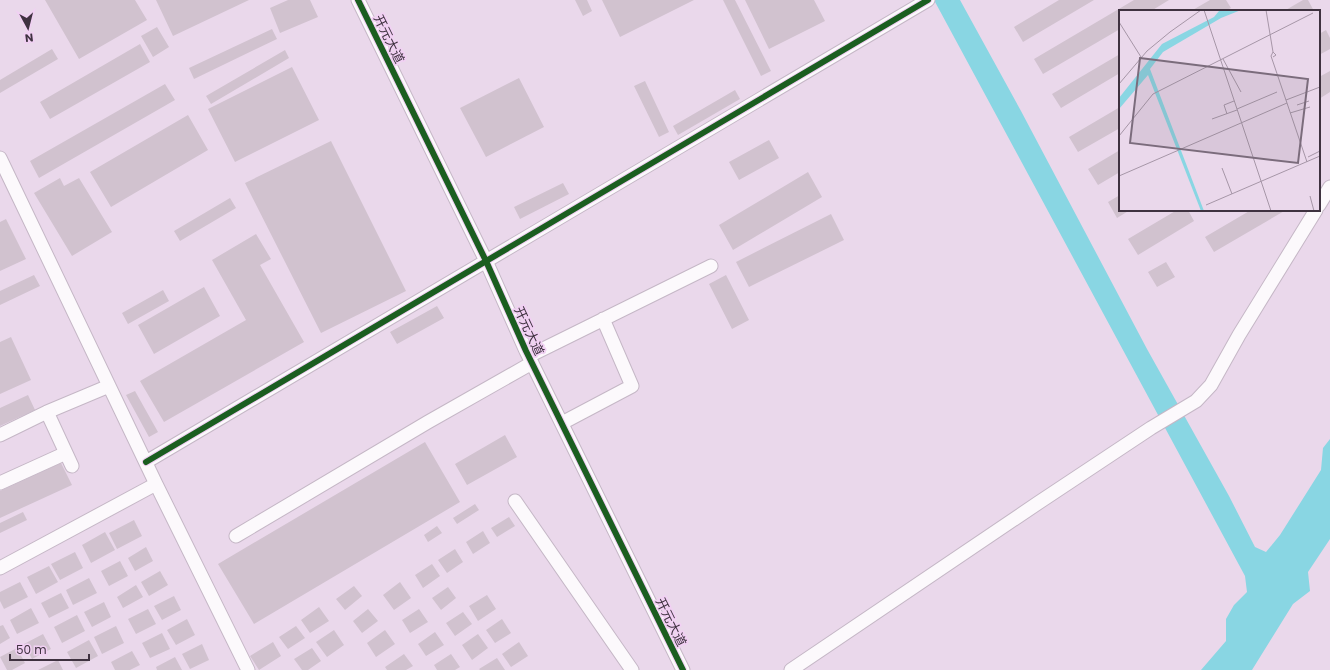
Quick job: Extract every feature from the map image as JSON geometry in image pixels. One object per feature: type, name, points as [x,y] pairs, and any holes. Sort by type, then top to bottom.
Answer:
[{"type":"street","name":"开元大道","points":[[358,0],[486,261],[530,359],[683,670]]},
{"type":"street","points":[[146,462],[928,0]]},
{"type":"street","points":[[0,158],[156,484],[248,670]]},
{"type":"street","points":[[1320,203],[1330,187]]},
{"type":"street","points":[[791,670],[1151,428],[1196,401],[1211,385],[1239,335],[1315,211]]},
{"type":"street","points":[[236,536],[428,422],[530,359],[603,319],[711,266]]},
{"type":"street","points":[[562,423],[632,386],[603,319]]},
{"type":"street","points":[[0,435],[47,412],[109,386]]},
{"type":"street","points":[[47,412],[72,466]]},
{"type":"street","points":[[0,483],[66,453]]},
{"type":"street","points":[[0,568],[156,484]]},
{"type":"street","points":[[515,501],[632,670]]},
{"type":"water","points":[[934,0],[960,0],[1021,111],[1147,349],[1229,496],[1255,547],[1266,552],[1280,535],[1321,470],[1323,448],[1330,439],[1330,539],[1308,572],[1310,591],[1293,604],[1252,670],[1201,670],[1226,641],[1226,619],[1234,605],[1247,592],[1245,576]]},
{"type":"building","points":[[45,0],[135,0],[147,20],[79,59]]},
{"type":"building","points":[[156,0],[249,0],[173,36]]},
{"type":"building","points":[[288,0],[310,0],[318,17],[280,33],[270,8]]},
{"type":"building","points":[[575,0],[587,0],[592,11],[583,16]]},
{"type":"building","points":[[602,0],[694,0],[620,37]]},
{"type":"building","points":[[723,0],[735,0],[771,71],[761,76]]},
{"type":"building","points":[[745,0],[814,0],[825,21],[769,49]]},
{"type":"building","points":[[1059,0],[1094,0],[1023,42],[1014,27]]},
{"type":"building","points":[[1134,0],[1169,0],[1153,10],[1119,10],[1119,30],[1043,74],[1034,59]]},
{"type":"building","points":[[1210,0],[1226,0],[1231,8],[1227,10],[1193,10]]},
{"type":"building","points":[[1303,0],[1308,0],[1313,10],[1286,10]]},
{"type":"building","points":[[157,27],[169,47],[153,57],[141,36]]},
{"type":"building","points":[[272,29],[277,39],[194,79],[189,68]]},
{"type":"building","points":[[1326,30],[1330,38],[1330,49],[1320,54],[1320,33]]},
{"type":"building","points":[[140,44],[150,62],[50,119],[40,102]]},
{"type":"building","points":[[52,49],[58,59],[0,93],[0,80]]},
{"type":"building","points":[[285,50],[289,58],[211,104],[206,96]]},
{"type":"building","points":[[1119,55],[1119,74],[1061,108],[1052,94]]},
{"type":"building","points":[[292,67],[319,120],[235,162],[208,109]]},
{"type":"building","points":[[1330,71],[1330,92],[1320,98],[1320,76]]},
{"type":"building","points":[[519,78],[544,127],[486,157],[460,108]]},
{"type":"building","points":[[645,81],[669,132],[659,137],[634,86]]},
{"type":"building","points":[[165,84],[175,100],[39,178],[30,161]]},
{"type":"building","points":[[735,90],[740,99],[678,135],[673,126]]},
{"type":"building","points":[[1119,108],[1119,129],[1078,152],[1069,137]]},
{"type":"building","points":[[188,115],[208,150],[111,207],[90,172]]},
{"type":"building","points":[[769,140],[779,158],[739,180],[729,162]]},
{"type":"building","points":[[331,141],[406,291],[321,333],[245,183]]},
{"type":"building","points":[[1119,151],[1119,173],[1098,185],[1088,169]]},
{"type":"building","points":[[808,172],[822,197],[733,250],[719,225]]},
{"type":"building","points":[[60,178],[64,186],[79,178],[112,232],[72,256],[34,193]]},
{"type":"building","points":[[563,183],[569,194],[520,219],[514,207]]},
{"type":"building","points":[[1119,196],[1119,211],[1128,211],[1117,218],[1108,202]]},
{"type":"building","points":[[230,198],[236,208],[180,241],[174,231]]},
{"type":"building","points":[[1175,211],[1189,211],[1194,221],[1138,255],[1128,239]]},
{"type":"building","points":[[1249,211],[1284,211],[1214,252],[1205,237]]},
{"type":"building","points":[[831,214],[844,240],[749,287],[736,262]]},
{"type":"building","points":[[6,219],[26,259],[0,271],[0,222]]},
{"type":"building","points":[[256,234],[271,259],[260,265],[304,342],[164,422],[140,381],[246,320],[212,260]]},
{"type":"building","points":[[1166,262],[1175,277],[1157,287],[1148,272]]},
{"type":"building","points":[[34,275],[40,286],[0,305],[0,291]]},
{"type":"building","points":[[726,275],[749,320],[732,329],[709,284]]},
{"type":"building","points":[[204,287],[220,316],[154,354],[138,325]]},
{"type":"building","points":[[163,290],[169,301],[128,324],[122,313]]},
{"type":"building","points":[[437,306],[444,318],[397,344],[390,332]]},
{"type":"building","points":[[11,337],[31,380],[0,394],[0,342]]},
{"type":"building","points":[[135,391],[158,432],[149,437],[126,395]]},
{"type":"building","points":[[28,395],[35,410],[0,426],[0,408]]},
{"type":"building","points":[[505,435],[517,457],[467,485],[455,464]]},
{"type":"building","points":[[425,442],[460,502],[254,624],[218,564]]},
{"type":"building","points":[[61,463],[72,485],[0,518],[0,491]]},
{"type":"building","points":[[475,504],[479,510],[457,524],[453,518]]},
{"type":"building","points":[[23,512],[27,520],[0,533],[0,523]]},
{"type":"building","points":[[509,517],[515,526],[497,537],[491,528]]},
{"type":"building","points":[[134,520],[142,536],[117,549],[109,533]]},
{"type":"building","points":[[437,526],[442,533],[428,542],[424,535]]},
{"type":"building","points":[[483,531],[490,543],[473,554],[466,542]]},
{"type":"building","points":[[105,532],[115,550],[91,563],[82,545]]},
{"type":"building","points":[[146,547],[153,561],[135,571],[128,558]]},
{"type":"building","points":[[455,549],[463,562],[447,573],[438,560]]},
{"type":"building","points":[[75,552],[83,568],[60,580],[51,564]]},
{"type":"building","points":[[120,561],[128,576],[109,586],[101,571]]},
{"type":"building","points":[[432,564],[440,576],[423,588],[415,575]]},
{"type":"building","points":[[49,566],[58,582],[36,594],[27,577]]},
{"type":"building","points":[[160,571],[168,585],[149,596],[141,582]]},
{"type":"building","points":[[89,578],[97,593],[73,605],[66,590]]},
{"type":"building","points":[[20,582],[28,597],[4,609],[0,601],[0,592]]},
{"type":"building","points":[[400,582],[411,598],[394,610],[383,595]]},
{"type":"building","points":[[136,585],[143,597],[123,608],[117,597]]},
{"type":"building","points":[[354,586],[362,596],[345,610],[336,599]]},
{"type":"building","points":[[448,587],[456,598],[441,610],[432,598]]},
{"type":"building","points":[[61,593],[69,608],[49,618],[41,603]]},
{"type":"building","points":[[487,595],[496,609],[478,621],[469,606]]},
{"type":"building","points":[[174,596],[181,610],[162,620],[154,606]]},
{"type":"building","points":[[104,602],[111,617],[92,627],[84,612]]},
{"type":"building","points":[[319,607],[329,621],[310,633],[301,620]]},
{"type":"building","points":[[31,608],[39,623],[17,634],[10,620]]},
{"type":"building","points":[[148,609],[156,624],[136,634],[128,619]]},
{"type":"building","points":[[368,609],[378,621],[362,633],[353,621]]},
{"type":"building","points":[[419,609],[428,622],[410,633],[402,620]]},
{"type":"building","points":[[463,612],[472,624],[455,636],[446,623]]},
{"type":"building","points":[[77,615],[85,631],[62,643],[54,627]]},
{"type":"building","points":[[187,619],[195,635],[176,645],[167,630]]},
{"type":"building","points":[[502,619],[511,633],[495,643],[486,630]]},
{"type":"building","points":[[3,625],[10,638],[0,644],[0,626]]},
{"type":"building","points":[[116,626],[124,643],[102,654],[94,637]]},
{"type":"building","points":[[296,626],[305,638],[288,649],[279,637]]},
{"type":"building","points":[[334,630],[344,645],[327,657],[316,642]]},
{"type":"building","points":[[385,630],[395,644],[376,657],[367,643]]},
{"type":"building","points":[[435,632],[444,645],[426,656],[418,644]]},
{"type":"building","points":[[162,633],[170,649],[150,658],[142,643]]},
{"type":"building","points":[[43,634],[51,649],[32,659],[24,644]]},
{"type":"building","points":[[478,634],[488,648],[472,660],[462,645]]},
{"type":"building","points":[[89,640],[98,656],[76,668],[67,652]]},
{"type":"building","points":[[273,642],[281,656],[259,670],[250,656]]},
{"type":"building","points":[[519,642],[528,656],[511,667],[502,654]]},
{"type":"building","points":[[202,644],[209,660],[190,669],[182,654]]},
{"type":"building","points":[[17,648],[25,663],[12,670],[7,670],[0,657]]},
{"type":"building","points":[[312,648],[321,661],[308,670],[302,670],[294,659]]},
{"type":"building","points":[[132,651],[140,665],[130,670],[115,670],[111,662]]},
{"type":"building","points":[[404,654],[413,666],[406,670],[387,670],[385,667]]},
{"type":"building","points":[[451,654],[460,667],[455,670],[437,670],[434,665]]},
{"type":"building","points":[[175,657],[182,670],[157,670],[156,667]]},
{"type":"building","points":[[497,658],[505,670],[479,669]]},
{"type":"building","points":[[58,660],[63,670],[38,670]]},
{"type":"cycle path","points":[[358,0],[486,261],[526,351],[683,670]]},
{"type":"cycle path","points":[[146,462],[928,0]]}]
